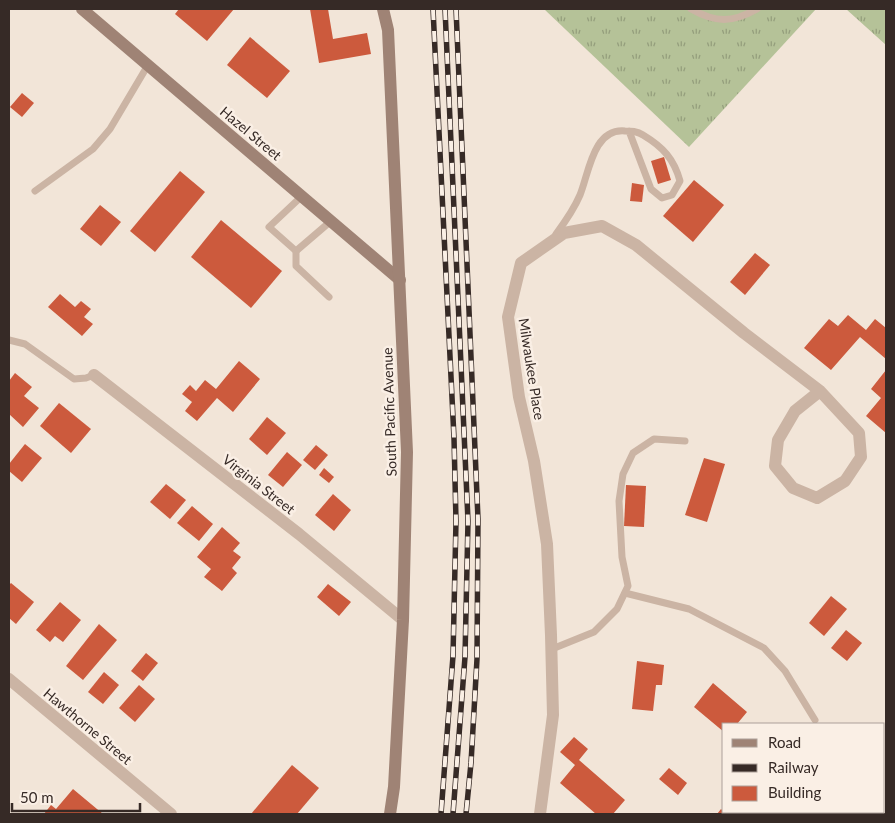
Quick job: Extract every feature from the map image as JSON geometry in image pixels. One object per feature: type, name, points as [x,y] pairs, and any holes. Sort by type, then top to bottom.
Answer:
[{"type":"street","name":"Hazel Street","points":[[82,9],[400,280]]},
{"type":"street","name":"South Pacific Avenue","points":[[383,9],[388,30],[407,452],[403,620],[394,787],[390,814]]},
{"type":"street","name":"Milwaukee Place","points":[[542,813],[552,715],[552,649],[547,544],[534,461],[519,397],[508,317],[521,263],[564,233],[602,226],[636,245],[744,333],[820,391]]},
{"type":"street","name":"Virginia Street","points":[[94,375],[299,534],[403,620]]},
{"type":"street","points":[[820,391],[859,433],[861,457],[845,480],[817,498],[794,488],[776,466],[778,440],[795,411],[820,391]]},
{"type":"street","name":"Hawthorne Street","points":[[9,679],[171,814]]},
{"type":"lane","points":[[691,9],[699,14],[720,20],[740,18],[757,9]]},
{"type":"lane","points":[[35,191],[93,149],[110,129],[148,65]]},
{"type":"lane","points":[[550,242],[568,218],[580,194],[594,154],[605,136],[619,130],[638,132],[658,144],[676,167],[680,181],[672,195],[662,198],[650,189],[628,131]]},
{"type":"lane","points":[[302,196],[270,227],[296,251],[296,266],[329,297]]},
{"type":"lane","points":[[296,251],[330,221]]},
{"type":"lane","points":[[9,340],[25,344],[74,379],[94,375]]},
{"type":"lane","points":[[552,649],[594,632],[617,609],[628,586],[622,557],[619,501],[623,474],[633,453],[654,439],[685,440]]},
{"type":"lane","points":[[625,593],[689,609],[764,648],[785,672],[815,720]]},
{"type":"green space","points":[[544,9],[816,9],[689,147]]},
{"type":"green space","points":[[846,9],[886,9],[886,45]]},
{"type":"building","points":[[179,9],[234,9],[207,41],[175,14]]},
{"type":"building","points":[[310,9],[328,9],[333,39],[367,33],[371,54],[319,63]]},
{"type":"building","points":[[250,37],[290,71],[267,98],[227,65]]},
{"type":"building","points":[[22,93],[34,103],[22,117],[10,107]]},
{"type":"building","points":[[664,157],[671,180],[658,184],[651,161]]},
{"type":"building","points":[[180,171],[205,192],[155,252],[130,231]]},
{"type":"building","points":[[694,180],[724,205],[693,242],[663,216]]},
{"type":"building","points":[[632,183],[644,185],[642,202],[630,201]]},
{"type":"building","points":[[100,205],[121,222],[101,246],[80,229]]},
{"type":"building","points":[[221,220],[282,271],[251,308],[191,257]]},
{"type":"building","points":[[755,253],[770,265],[745,295],[730,282]]},
{"type":"building","points":[[60,294],[75,307],[81,301],[91,309],[84,317],[93,324],[82,336],[48,307]]},
{"type":"building","points":[[848,315],[866,330],[875,319],[886,328],[886,359],[860,337],[831,370],[804,348],[829,319],[838,326]]},
{"type":"building","points":[[239,361],[260,379],[233,412],[217,398],[197,421],[185,411],[192,402],[182,394],[190,385],[196,391],[205,380],[216,389]]},
{"type":"building","points":[[886,370],[886,433],[866,416],[881,398],[871,389]]},
{"type":"building","points":[[15,373],[32,387],[24,396],[39,408],[23,427],[9,414],[9,381]]},
{"type":"building","points":[[59,403],[91,429],[71,453],[40,426]]},
{"type":"building","points":[[267,417],[286,433],[267,455],[249,439]]},
{"type":"building","points":[[25,444],[42,458],[22,482],[9,471],[9,464]]},
{"type":"building","points":[[316,445],[328,455],[315,470],[303,460]]},
{"type":"building","points":[[287,452],[302,465],[283,487],[268,475]]},
{"type":"building","points":[[704,458],[725,464],[707,522],[685,515]]},
{"type":"building","points":[[324,468],[334,477],[329,483],[319,475]]},
{"type":"building","points":[[166,484],[186,500],[170,519],[150,502]]},
{"type":"building","points":[[626,485],[646,486],[644,527],[624,526]]},
{"type":"building","points":[[333,494],[351,510],[334,531],[315,515]]},
{"type":"building","points":[[192,506],[213,524],[199,541],[177,523]]},
{"type":"building","points":[[222,527],[240,543],[233,551],[241,557],[232,568],[237,573],[222,591],[204,577],[211,569],[197,557]]},
{"type":"building","points":[[11,583],[34,602],[16,624],[9,618],[9,585]]},
{"type":"building","points":[[328,584],[351,602],[339,616],[317,597]]},
{"type":"building","points":[[831,596],[847,609],[824,636],[809,623]]},
{"type":"building","points":[[60,602],[81,620],[63,642],[55,636],[50,642],[36,630]]},
{"type":"building","points":[[99,624],[117,640],[83,680],[66,666]]},
{"type":"building","points":[[846,630],[862,643],[847,661],[831,648]]},
{"type":"building","points":[[146,653],[158,663],[143,681],[131,671]]},
{"type":"building","points":[[637,661],[664,665],[662,685],[656,685],[653,711],[632,709]]},
{"type":"building","points":[[104,672],[119,685],[103,704],[88,692]]},
{"type":"building","points":[[713,683],[747,712],[738,723],[722,723],[722,730],[694,707]]},
{"type":"building","points":[[139,685],[155,699],[135,722],[119,708]]},
{"type":"building","points":[[574,737],[588,749],[579,760],[625,800],[613,814],[596,814],[560,783],[575,765],[560,752]]},
{"type":"building","points":[[292,765],[319,788],[297,814],[251,814]]},
{"type":"building","points":[[669,768],[687,783],[678,795],[659,779]]},
{"type":"building","points":[[73,789],[103,814],[44,814],[51,805],[56,809]]},
{"type":"building","points":[[721,809],[722,813],[727,814],[717,814]]},
{"type":"railway","points":[[433,9],[454,438],[456,521],[453,656],[441,814]]},
{"type":"railway","points":[[445,9],[468,521],[465,657],[453,814]]},
{"type":"railway","points":[[456,9],[478,519],[477,659],[466,814]]}]
